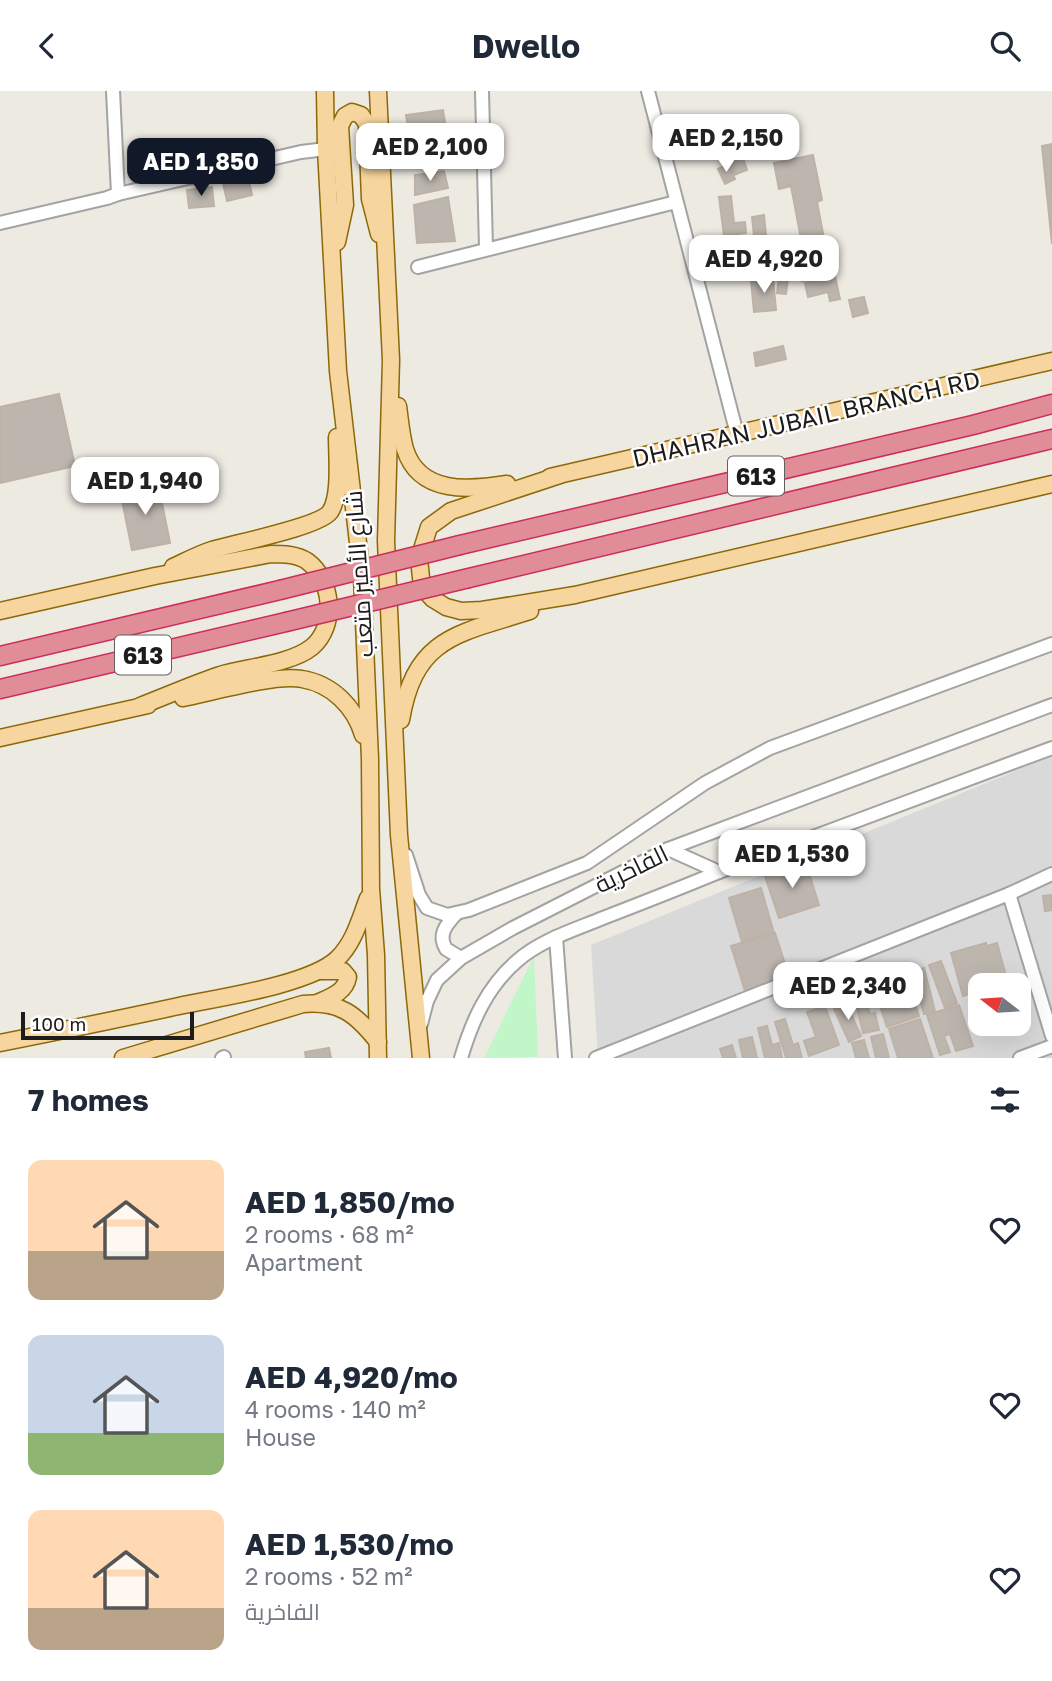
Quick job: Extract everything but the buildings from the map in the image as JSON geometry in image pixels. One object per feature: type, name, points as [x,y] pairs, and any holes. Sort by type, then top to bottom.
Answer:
[{"type":"highway","name":"613","points":[[0,656],[1052,404]]},
{"type":"highway","name":"613","points":[[0,689],[1052,439]]},
{"type":"main road","name":"شارع الأمير متعب","points":[[323,91],[338,371],[357,525],[370,759],[371,889],[376,955],[378,1050]]},
{"type":"main road","name":"شارع الأمير متعب","points":[[379,91],[391,360],[386,541],[399,835],[421,1058]]},
{"type":"main road","points":[[332,260],[345,205],[340,126],[345,116],[352,112],[361,115],[367,124],[370,199],[387,264]]},
{"type":"main road","points":[[391,360],[405,450],[416,468],[427,478],[449,488],[474,489],[559,475]]},
{"type":"main road","name":"DHAHRAN JUBAIL BRANCH RD","points":[[559,475],[1052,361]]},
{"type":"main road","points":[[155,576],[209,550],[304,525],[326,516],[331,510],[336,484],[338,371]]},
{"type":"main road","points":[[559,475],[451,511],[429,527],[419,559],[422,587],[433,599],[446,607],[461,611],[575,595],[1052,484]]},
{"type":"main road","points":[[0,611],[155,576],[271,554],[288,554],[305,560],[314,568],[324,582],[328,605],[327,621],[323,634],[305,652],[219,675],[140,706]]},
{"type":"main road","points":[[396,754],[405,697],[411,680],[419,664],[434,650],[448,640],[475,629],[575,595]]},
{"type":"main road","points":[[0,738],[140,706],[266,681],[301,678],[324,686],[345,702],[358,717],[370,759]]},
{"type":"main road","points":[[0,1043],[248,992],[318,971],[336,960],[349,944],[371,889]]},
{"type":"main road","points":[[317,1003],[340,992],[346,986],[348,977],[343,971],[318,971]]},
{"type":"main road","points":[[122,1058],[303,1004],[317,1003],[340,1008],[360,1020],[378,1050]]},
{"type":"street","points":[[113,91],[118,194]]},
{"type":"street","points":[[482,91],[486,248]]},
{"type":"street","points":[[648,91],[737,434]]},
{"type":"street","points":[[0,223],[326,145]]},
{"type":"street","points":[[418,267],[676,202]]},
{"type":"street","points":[[399,835],[419,895],[427,908],[447,915],[457,913],[587,863],[705,783],[770,748],[1052,644]]},
{"type":"street","name":"الفاخرية","points":[[418,1035],[427,1001],[437,980],[461,958],[513,928],[668,849],[1052,705]]},
{"type":"street","points":[[461,1058],[473,1019],[499,980],[517,961],[556,937],[719,872],[1051,751]]},
{"type":"street","points":[[668,849],[719,872]]},
{"type":"street","points":[[596,1058],[1009,894],[1052,874]]},
{"type":"street","points":[[1009,894],[1052,1036]]},
{"type":"street","points":[[457,913],[445,927],[442,936],[446,949],[461,958]]},
{"type":"street","points":[[556,937],[565,1058]]},
{"type":"street","points":[[1020,1058],[1052,1046]]},
{"type":"shaded area","points":[[1052,756],[1052,1058],[598,1058],[591,945]]},
{"type":"green space","points":[[534,956],[538,1057],[484,1058]]}]
